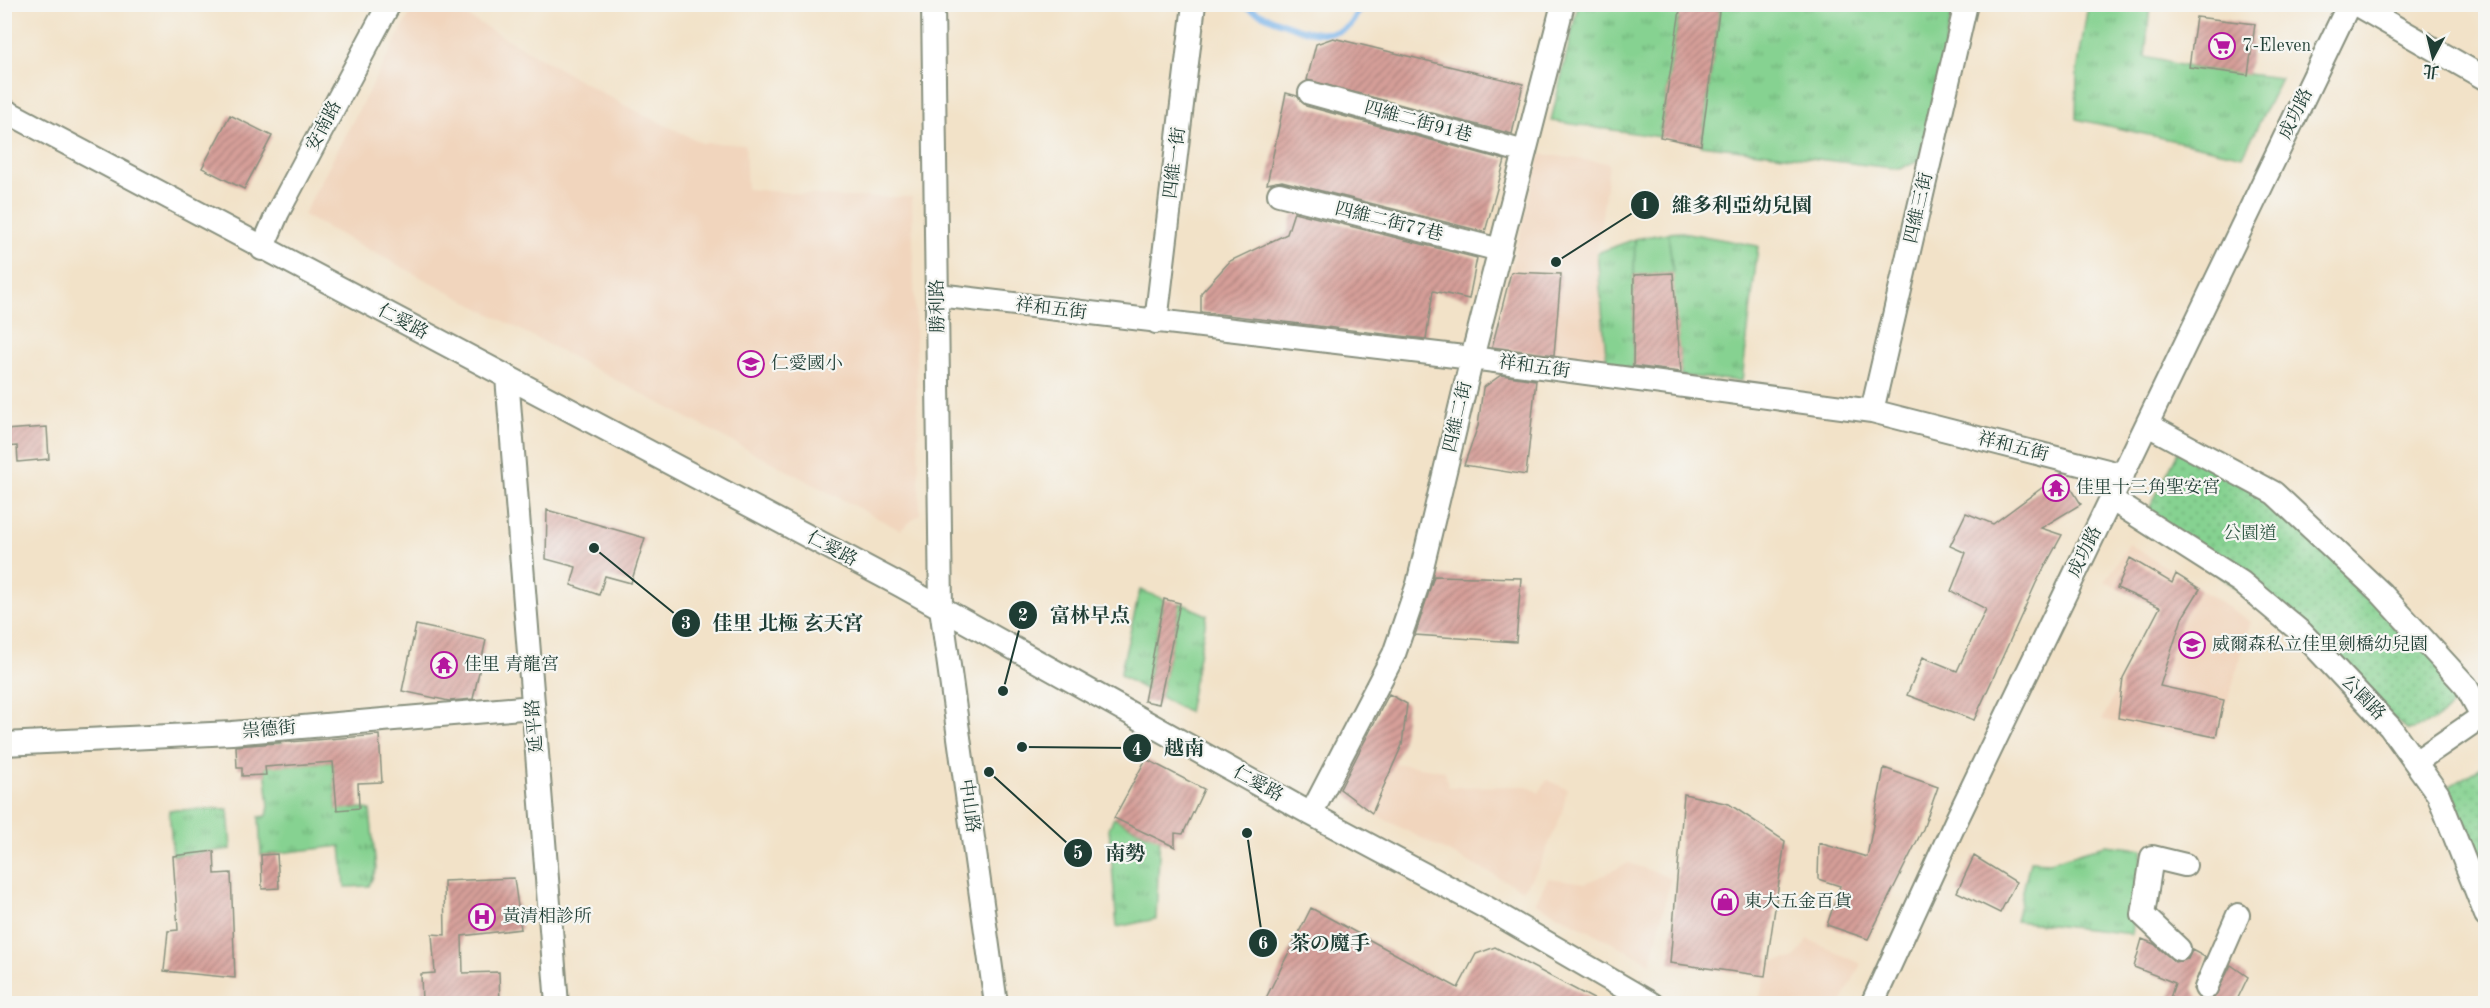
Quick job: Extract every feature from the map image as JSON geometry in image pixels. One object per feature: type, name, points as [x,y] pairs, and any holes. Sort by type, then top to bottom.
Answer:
[{"type":"street","name":"安南路","points":[[262,249],[278,212],[389,4]]},
{"type":"street","name":"勝利路","points":[[933,4],[939,295],[941,608]]},
{"type":"street","name":"四維一街","points":[[1156,322],[1194,4]]},
{"type":"street","name":"四維二街","points":[[1311,814],[1394,654],[1418,584],[1472,358],[1563,4]]},
{"type":"street","name":"四維三街","points":[[1872,411],[1966,4]]},
{"type":"street","name":"成功路","points":[[1872,1004],[1956,821],[2349,4]]},
{"type":"street","points":[[2355,4],[2486,79]]},
{"type":"street","name":"四維二街91巷","points":[[1310,93],[1525,152]]},
{"type":"street","name":"仁愛路","points":[[4,110],[941,608],[1311,814],[1487,908],[1652,1004]]},
{"type":"street","name":"四維二街77巷","points":[[1279,194],[1500,250]]},
{"type":"street","name":"祥和五街","points":[[939,295],[1472,358],[1872,411],[2123,475]]},
{"type":"street","name":"延平路","points":[[507,377],[557,1004]]},
{"type":"street","points":[[2148,425],[2274,493],[2389,602],[2466,686],[2483,720],[2417,761]]},
{"type":"street","name":"公園路","points":[[2111,499],[2241,582],[2302,633],[2390,727],[2417,761],[2438,794],[2486,915]]},
{"type":"street","name":"中山路","points":[[941,608],[996,1004]]},
{"type":"street","name":"祟德街","points":[[4,744],[232,733],[533,707]]},
{"type":"street","points":[[2180,949],[2142,915],[2152,856],[2185,866]]},
{"type":"street","points":[[2206,988],[2238,915]]},
{"type":"shaded area","name":"仁愛國小","points":[[415,4],[447,5],[622,104],[702,143],[745,144],[747,189],[839,197],[912,197],[920,514],[900,530],[303,215]]},
{"type":"shaded area","points":[[1540,154],[1609,163],[1597,253],[1607,366],[1491,350]]},
{"type":"shaded area","name":"威爾森私立佳里劍橋幼兒園","points":[[2129,544],[2251,622],[2216,741],[2102,720],[2160,607],[2105,582]]},
{"type":"shaded area","points":[[1394,763],[1445,771],[1448,787],[1527,786],[1539,793],[1547,780],[1567,789],[1562,813],[1539,867],[1523,890],[1372,813]]},
{"type":"shaded area","points":[[1629,863],[1671,878],[1651,963],[1535,903],[1548,878],[1586,883]]},
{"type":"shaded area","points":[[1808,939],[1861,964],[1841,1003],[1758,1004],[1768,962],[1795,958]]},
{"type":"green space","points":[[1578,5],[1681,5],[1660,137],[1551,121]]},
{"type":"green space","points":[[1720,5],[1954,5],[1919,161],[1900,169],[1701,145]]},
{"type":"green space","points":[[2088,5],[2150,5],[2145,57],[2189,67],[2281,78],[2243,156],[2076,119],[2077,72]]},
{"type":"green space","points":[[1682,232],[1758,246],[1742,381],[1681,376],[1668,233]]},
{"type":"green space","points":[[1668,233],[1673,273],[1634,275],[1635,239]]},
{"type":"green space","points":[[1635,239],[1633,370],[1607,366],[1597,253]]},
{"type":"green space","name":"公園道","points":[[2179,450],[2271,500],[2380,597],[2455,682],[2455,697],[2448,709],[2428,723],[2408,730],[2146,515]]},
{"type":"green space","points":[[1140,590],[1164,599],[1146,690],[1120,675]]},
{"type":"green space","points":[[1180,603],[1207,615],[1188,712],[1160,697]]},
{"type":"green space","points":[[268,739],[281,739],[283,765],[333,762],[337,809],[370,810],[376,869],[369,886],[345,887],[341,846],[261,855],[259,817],[267,816],[269,806],[265,767],[270,766]]},
{"type":"green space","points":[[2485,765],[2485,895],[2445,789]]},
{"type":"green space","points":[[228,809],[231,849],[173,856],[169,810]]},
{"type":"green space","points":[[1114,818],[1149,835],[1160,834],[1156,919],[1117,927],[1109,828]]},
{"type":"green space","points":[[2105,845],[2143,849],[2132,934],[2016,921],[2030,861],[2050,862]]},
{"type":"building","points":[[1681,4],[1720,4],[1701,145],[1660,137]]},
{"type":"building","name":"7-Eleven","points":[[2196,17],[2255,24],[2248,75],[2189,67]]},
{"type":"building","points":[[1333,38],[1523,84],[1512,134],[1307,80],[1316,44]]},
{"type":"building","points":[[1286,93],[1297,96],[1306,106],[1505,160],[1485,232],[1282,181],[1267,184]]},
{"type":"building","points":[[230,115],[272,136],[244,189],[202,168]]},
{"type":"building","points":[[1294,212],[1477,258],[1469,299],[1433,291],[1426,339],[1201,312],[1201,293],[1230,261],[1287,234]]},
{"type":"building","points":[[1511,272],[1561,274],[1554,355],[1492,347]]},
{"type":"building","points":[[1673,273],[1681,372],[1633,366],[1634,275]]},
{"type":"building","points":[[1501,375],[1536,380],[1526,475],[1464,465],[1478,426],[1483,388]]},
{"type":"building","points":[[47,427],[49,459],[18,462],[17,446],[4,447],[4,430]]},
{"type":"building","points":[[2062,473],[2081,504],[2041,528],[2062,535],[2036,583],[1974,720],[1907,695],[1923,657],[1957,671],[1986,609],[1951,591],[1966,553],[1950,546],[1966,513],[1993,524]]},
{"type":"building","points":[[547,510],[645,538],[631,583],[605,576],[599,595],[571,585],[576,567],[546,559]]},
{"type":"building","points":[[2130,558],[2172,583],[2176,574],[2200,589],[2182,618],[2160,686],[2224,700],[2216,737],[2118,718],[2123,678],[2160,607],[2117,588]]},
{"type":"building","points":[[1434,576],[1521,578],[1516,642],[1415,635]]},
{"type":"building","points":[[1164,599],[1180,603],[1159,704],[1144,701]]},
{"type":"building","name":"佳里 青龍宮","points":[[416,625],[486,640],[473,699],[449,701],[402,691]]},
{"type":"building","points":[[1389,694],[1407,704],[1402,745],[1372,813],[1340,789]]},
{"type":"building","points":[[379,735],[382,782],[358,783],[359,808],[337,810],[333,762],[265,767],[266,775],[242,776],[242,768],[237,768],[236,746]]},
{"type":"building","points":[[1146,759],[1204,789],[1183,834],[1175,833],[1175,847],[1114,818]]},
{"type":"building","points":[[1884,768],[1938,787],[1923,829],[1868,939],[1827,925],[1840,886],[1818,879],[1819,843],[1867,857]]},
{"type":"building","name":"東大五金百貨","points":[[1684,794],[1729,804],[1785,841],[1765,976],[1670,963]]},
{"type":"building","points":[[214,851],[215,874],[231,873],[235,978],[164,971],[168,931],[178,930],[173,856]]},
{"type":"building","points":[[277,854],[279,888],[262,889],[261,855]]},
{"type":"building","points":[[1974,856],[2016,882],[2000,913],[1957,892]]},
{"type":"building","points":[[514,878],[521,929],[462,936],[463,973],[499,972],[500,1004],[422,1004],[421,974],[435,973],[432,934],[445,935],[444,881]]},
{"type":"building","points":[[1311,908],[1458,988],[1476,954],[1495,947],[1603,1004],[1263,1004]]},
{"type":"building","points":[[2142,939],[2154,944],[2175,962],[2188,959],[2192,950],[2205,957],[2193,989],[2201,1001],[2214,998],[2231,965],[2248,977],[2235,1004],[2168,1004],[2175,983],[2134,967]]},
{"type":"waterway","points":[[1239,4],[1295,28],[1325,33],[1339,31],[1350,25],[1362,4]]},
{"type":"place","name":"7-Eleven","points":[[2222,46]]},
{"type":"place","name":"維多利亞幼兒園","points":[[1556,262]]},
{"type":"place","name":"仁愛國小","points":[[751,364]]},
{"type":"place","name":"佳里十三角聖安宮","points":[[2056,488]]},
{"type":"place","name":"佳里 北極 玄天宮","points":[[594,548]]},
{"type":"place","name":"威爾森私立佳里劍橋幼兒園","points":[[2192,645]]},
{"type":"place","name":"佳里 青龍宮","points":[[444,665]]},
{"type":"place","name":"富林早点","points":[[1003,691]]},
{"type":"place","name":"越南","points":[[1022,747]]},
{"type":"place","name":"南勢","points":[[989,772]]},
{"type":"place","name":"茶の魔手","points":[[1247,833]]},
{"type":"place","name":"東大五金百貨","points":[[1725,902]]},
{"type":"place","name":"黃清相診所","points":[[482,917]]}]
